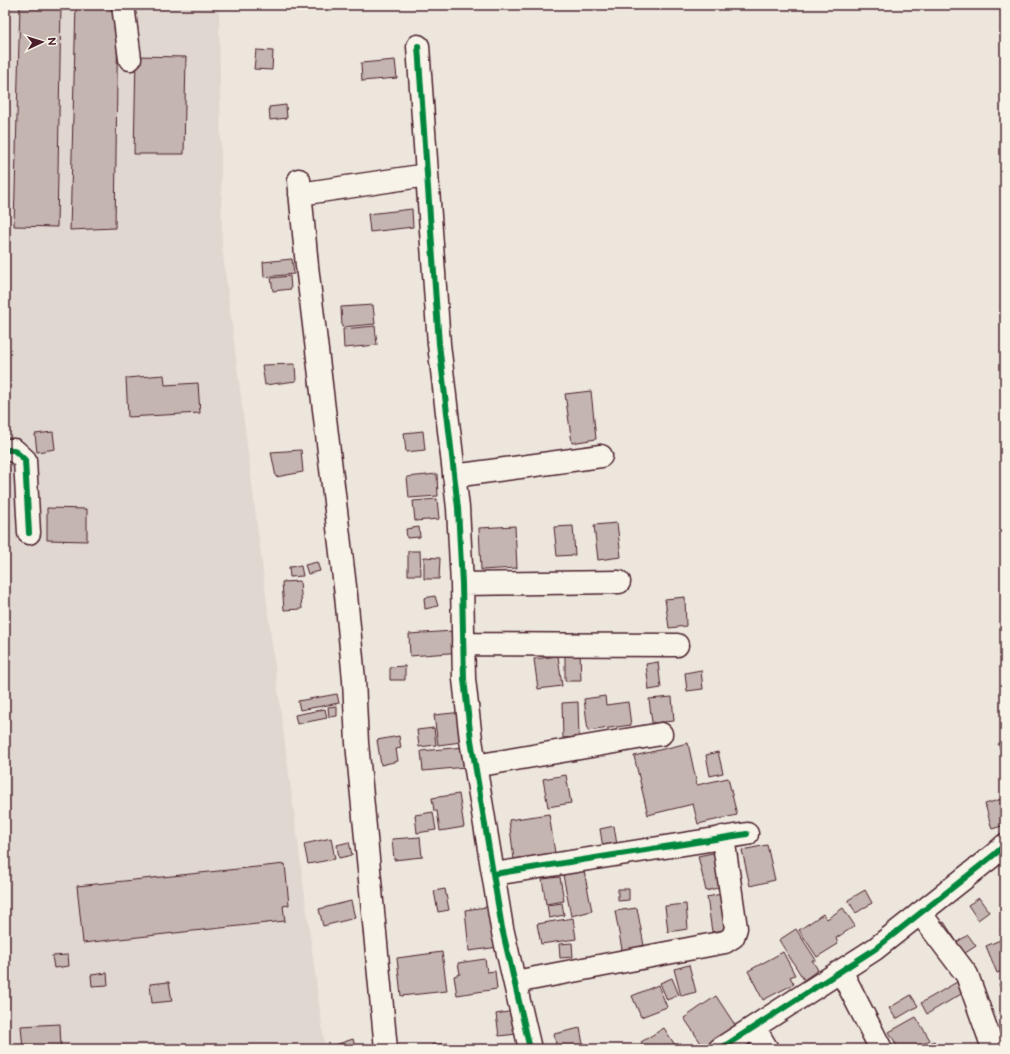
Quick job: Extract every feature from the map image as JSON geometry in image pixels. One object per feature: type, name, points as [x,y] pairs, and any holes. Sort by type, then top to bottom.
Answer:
[{"type":"street","points":[[123,5],[130,60]]},
{"type":"street","points":[[418,46],[439,344],[458,508],[462,584],[464,679],[471,740],[502,928],[530,1049]]},
{"type":"street","points":[[386,1049],[357,743],[354,680],[346,595],[307,266],[300,187],[427,175]]},
{"type":"street","points":[[5,450],[14,450],[25,460],[29,533]]},
{"type":"street","points":[[454,476],[601,456]]},
{"type":"street","points":[[462,584],[619,582]]},
{"type":"street","points":[[463,644],[678,645]]},
{"type":"street","points":[[475,766],[661,734]]},
{"type":"street","points":[[494,874],[747,834]]},
{"type":"street","points":[[515,982],[725,942],[733,938],[736,928],[723,838]]},
{"type":"street","points":[[720,1049],[874,949],[1005,845]]},
{"type":"street","points":[[920,913],[967,975],[997,1048]]},
{"type":"street","points":[[841,971],[881,1049]]},
{"type":"street","points":[[754,1027],[767,1049]]},
{"type":"shaded area","points":[[5,5],[219,5],[222,247],[325,1049],[5,1049]]},
{"type":"building","points":[[20,5],[61,5],[57,227],[14,226]]},
{"type":"building","points":[[76,5],[118,5],[115,228],[70,230]]},
{"type":"building","points":[[256,50],[273,51],[272,70],[254,69]]},
{"type":"building","points":[[136,56],[186,57],[184,154],[134,154]]},
{"type":"building","points":[[395,60],[397,78],[362,81],[361,63]]},
{"type":"building","points":[[286,105],[287,118],[270,120],[269,107]]},
{"type":"building","points":[[5,131],[7,131],[7,150],[5,150]]},
{"type":"building","points":[[412,209],[413,227],[370,232],[368,214]]},
{"type":"building","points":[[292,259],[294,274],[264,277],[263,262]]},
{"type":"building","points":[[290,276],[291,289],[273,291],[271,278]]},
{"type":"building","points":[[373,305],[375,324],[342,327],[341,307]]},
{"type":"building","points":[[375,326],[377,345],[344,348],[343,329]]},
{"type":"building","points":[[295,364],[296,381],[265,385],[262,365]]},
{"type":"building","points":[[164,375],[165,385],[198,383],[200,413],[128,417],[126,378]]},
{"type":"building","points":[[591,391],[596,439],[572,443],[565,394]]},
{"type":"building","points":[[423,431],[425,450],[406,452],[404,433]]},
{"type":"building","points":[[53,432],[55,449],[37,452],[35,434]]},
{"type":"building","points":[[301,450],[303,472],[276,477],[271,452]]},
{"type":"building","points":[[437,474],[438,496],[409,498],[407,477]]},
{"type":"building","points":[[437,499],[439,519],[415,521],[413,501]]},
{"type":"building","points":[[47,508],[87,509],[87,541],[47,540]]},
{"type":"building","points":[[617,523],[621,557],[598,560],[594,525]]},
{"type":"building","points":[[515,526],[517,568],[481,570],[479,528]]},
{"type":"building","points":[[573,526],[575,555],[557,556],[554,527]]},
{"type":"building","points":[[419,527],[420,537],[407,538],[406,529]]},
{"type":"building","points":[[408,551],[420,551],[421,575],[408,575]]},
{"type":"building","points":[[424,557],[440,558],[439,579],[424,579]]},
{"type":"building","points":[[317,562],[320,571],[308,574],[305,565]]},
{"type":"building","points":[[301,566],[303,576],[290,577],[289,567]]},
{"type":"building","points":[[300,581],[302,609],[284,610],[282,582]]},
{"type":"building","points":[[435,596],[438,606],[425,609],[424,598]]},
{"type":"building","points":[[685,597],[686,626],[669,628],[665,599]]},
{"type":"building","points":[[453,631],[462,652],[410,656],[409,634]]},
{"type":"building","points":[[580,650],[581,681],[565,681],[565,651]]},
{"type":"building","points":[[558,656],[562,686],[538,689],[534,659]]},
{"type":"building","points":[[658,662],[661,688],[649,690],[646,664]]},
{"type":"building","points":[[405,666],[405,680],[390,680],[390,667]]},
{"type":"building","points":[[701,670],[703,689],[687,691],[685,673]]},
{"type":"building","points":[[337,694],[339,703],[300,710],[298,701]]},
{"type":"building","points":[[605,696],[606,705],[628,702],[631,725],[588,731],[584,699]]},
{"type":"building","points":[[672,697],[674,721],[652,723],[649,699]]},
{"type":"building","points":[[578,702],[579,737],[563,738],[562,703]]},
{"type":"building","points":[[337,706],[337,716],[329,717],[328,707]]},
{"type":"building","points":[[325,709],[327,718],[297,724],[295,715]]},
{"type":"building","points":[[463,712],[469,741],[438,745],[434,715]]},
{"type":"building","points":[[434,728],[436,745],[419,747],[417,730]]},
{"type":"building","points":[[399,736],[401,748],[396,749],[398,761],[381,765],[377,740]]},
{"type":"building","points":[[1005,740],[1005,754],[1003,755],[998,744]]},
{"type":"building","points":[[688,743],[697,785],[728,778],[737,815],[698,824],[693,804],[648,815],[634,756]]},
{"type":"building","points":[[464,747],[466,767],[423,771],[421,751]]},
{"type":"building","points":[[718,752],[723,773],[710,776],[706,755]]},
{"type":"building","points":[[566,775],[571,803],[548,807],[543,779]]},
{"type":"building","points":[[459,794],[464,827],[440,831],[437,811],[434,811],[432,798]]},
{"type":"building","points":[[1005,798],[1005,825],[992,829],[985,804]]},
{"type":"building","points":[[433,812],[436,830],[417,833],[415,815]]},
{"type":"building","points":[[549,814],[555,853],[514,859],[509,820]]},
{"type":"building","points":[[614,826],[617,845],[603,848],[600,829]]},
{"type":"building","points":[[420,837],[422,857],[394,860],[392,839]]},
{"type":"building","points":[[331,838],[335,859],[308,864],[304,844]]},
{"type":"building","points":[[349,842],[352,855],[339,858],[337,845]]},
{"type":"building","points":[[767,845],[775,880],[750,886],[742,850]]},
{"type":"building","points":[[718,852],[725,886],[706,891],[698,856]]},
{"type":"building","points":[[285,864],[289,905],[283,906],[285,921],[83,943],[77,886]]},
{"type":"building","points":[[584,871],[592,911],[571,916],[563,875]]},
{"type":"building","points":[[560,877],[564,901],[546,904],[542,879]]},
{"type":"building","points":[[445,889],[449,910],[438,912],[434,891]]},
{"type":"building","points":[[618,889],[629,889],[629,900],[618,901]]},
{"type":"building","points":[[865,890],[872,903],[856,913],[848,900]]},
{"type":"building","points":[[726,893],[732,929],[712,932],[707,897]]},
{"type":"building","points":[[979,898],[989,912],[978,920],[968,905]]},
{"type":"building","points":[[351,901],[355,918],[323,926],[319,909]]},
{"type":"building","points":[[562,903],[564,915],[549,918],[547,905]]},
{"type":"building","points":[[686,904],[688,929],[668,932],[665,906]]},
{"type":"building","points":[[494,906],[499,947],[469,951],[465,910]]},
{"type":"building","points":[[637,908],[645,951],[623,955],[615,911]]},
{"type":"building","points":[[843,908],[855,926],[836,938],[838,944],[817,957],[799,930],[823,914],[827,919]]},
{"type":"building","points":[[573,918],[576,939],[541,944],[537,924]]},
{"type":"building","points":[[944,922],[957,942],[968,935],[976,946],[956,959],[936,927]]},
{"type":"building","points":[[796,929],[816,960],[812,960],[818,970],[804,980],[779,940]]},
{"type":"building","points":[[1005,938],[1005,970],[997,973],[986,946]]},
{"type":"building","points":[[572,943],[573,957],[560,958],[559,944]]},
{"type":"building","points":[[442,952],[447,991],[401,996],[397,958]]},
{"type":"building","points":[[783,952],[795,975],[790,977],[794,984],[763,1000],[748,971]]},
{"type":"building","points":[[68,955],[69,966],[54,968],[52,956]]},
{"type":"building","points":[[485,959],[487,972],[495,971],[497,989],[457,995],[454,976],[460,974],[458,963]]},
{"type":"building","points":[[689,965],[696,992],[681,996],[674,969]]},
{"type":"building","points":[[107,973],[108,985],[92,986],[91,975]]},
{"type":"building","points":[[672,978],[679,995],[667,1000],[660,983]]},
{"type":"building","points":[[169,982],[172,1001],[152,1003],[150,984]]},
{"type":"building","points":[[957,982],[963,993],[927,1014],[921,1003]]},
{"type":"building","points":[[1005,982],[1005,998],[999,984]]},
{"type":"building","points":[[658,985],[667,1007],[641,1017],[632,996]]},
{"type":"building","points":[[911,995],[918,1006],[896,1019],[889,1008]]},
{"type":"building","points":[[716,996],[737,1028],[705,1049],[684,1018]]},
{"type":"building","points":[[514,1011],[517,1034],[499,1036],[496,1014]]},
{"type":"building","points":[[916,1017],[930,1040],[914,1049],[899,1049],[889,1032]]},
{"type":"building","points":[[60,1024],[61,1049],[23,1049],[21,1026]]},
{"type":"building","points":[[580,1028],[584,1049],[557,1049],[554,1034]]},
{"type":"building","points":[[664,1028],[675,1045],[669,1049],[646,1049],[641,1042]]},
{"type":"building","points":[[353,1039],[356,1049],[329,1049],[329,1047]]},
{"type":"building","points":[[934,1041],[938,1049],[919,1049]]},
{"type":"building","points":[[450,1043],[450,1049],[432,1049],[431,1045]]},
{"type":"cycle path","points":[[418,46],[439,344],[458,508],[462,584],[464,679],[471,740],[502,928],[530,1049]]},
{"type":"cycle path","points":[[5,450],[14,450],[25,460],[29,533]]},
{"type":"cycle path","points":[[494,874],[747,834]]},
{"type":"cycle path","points":[[720,1049],[875,949],[1005,845]]}]
